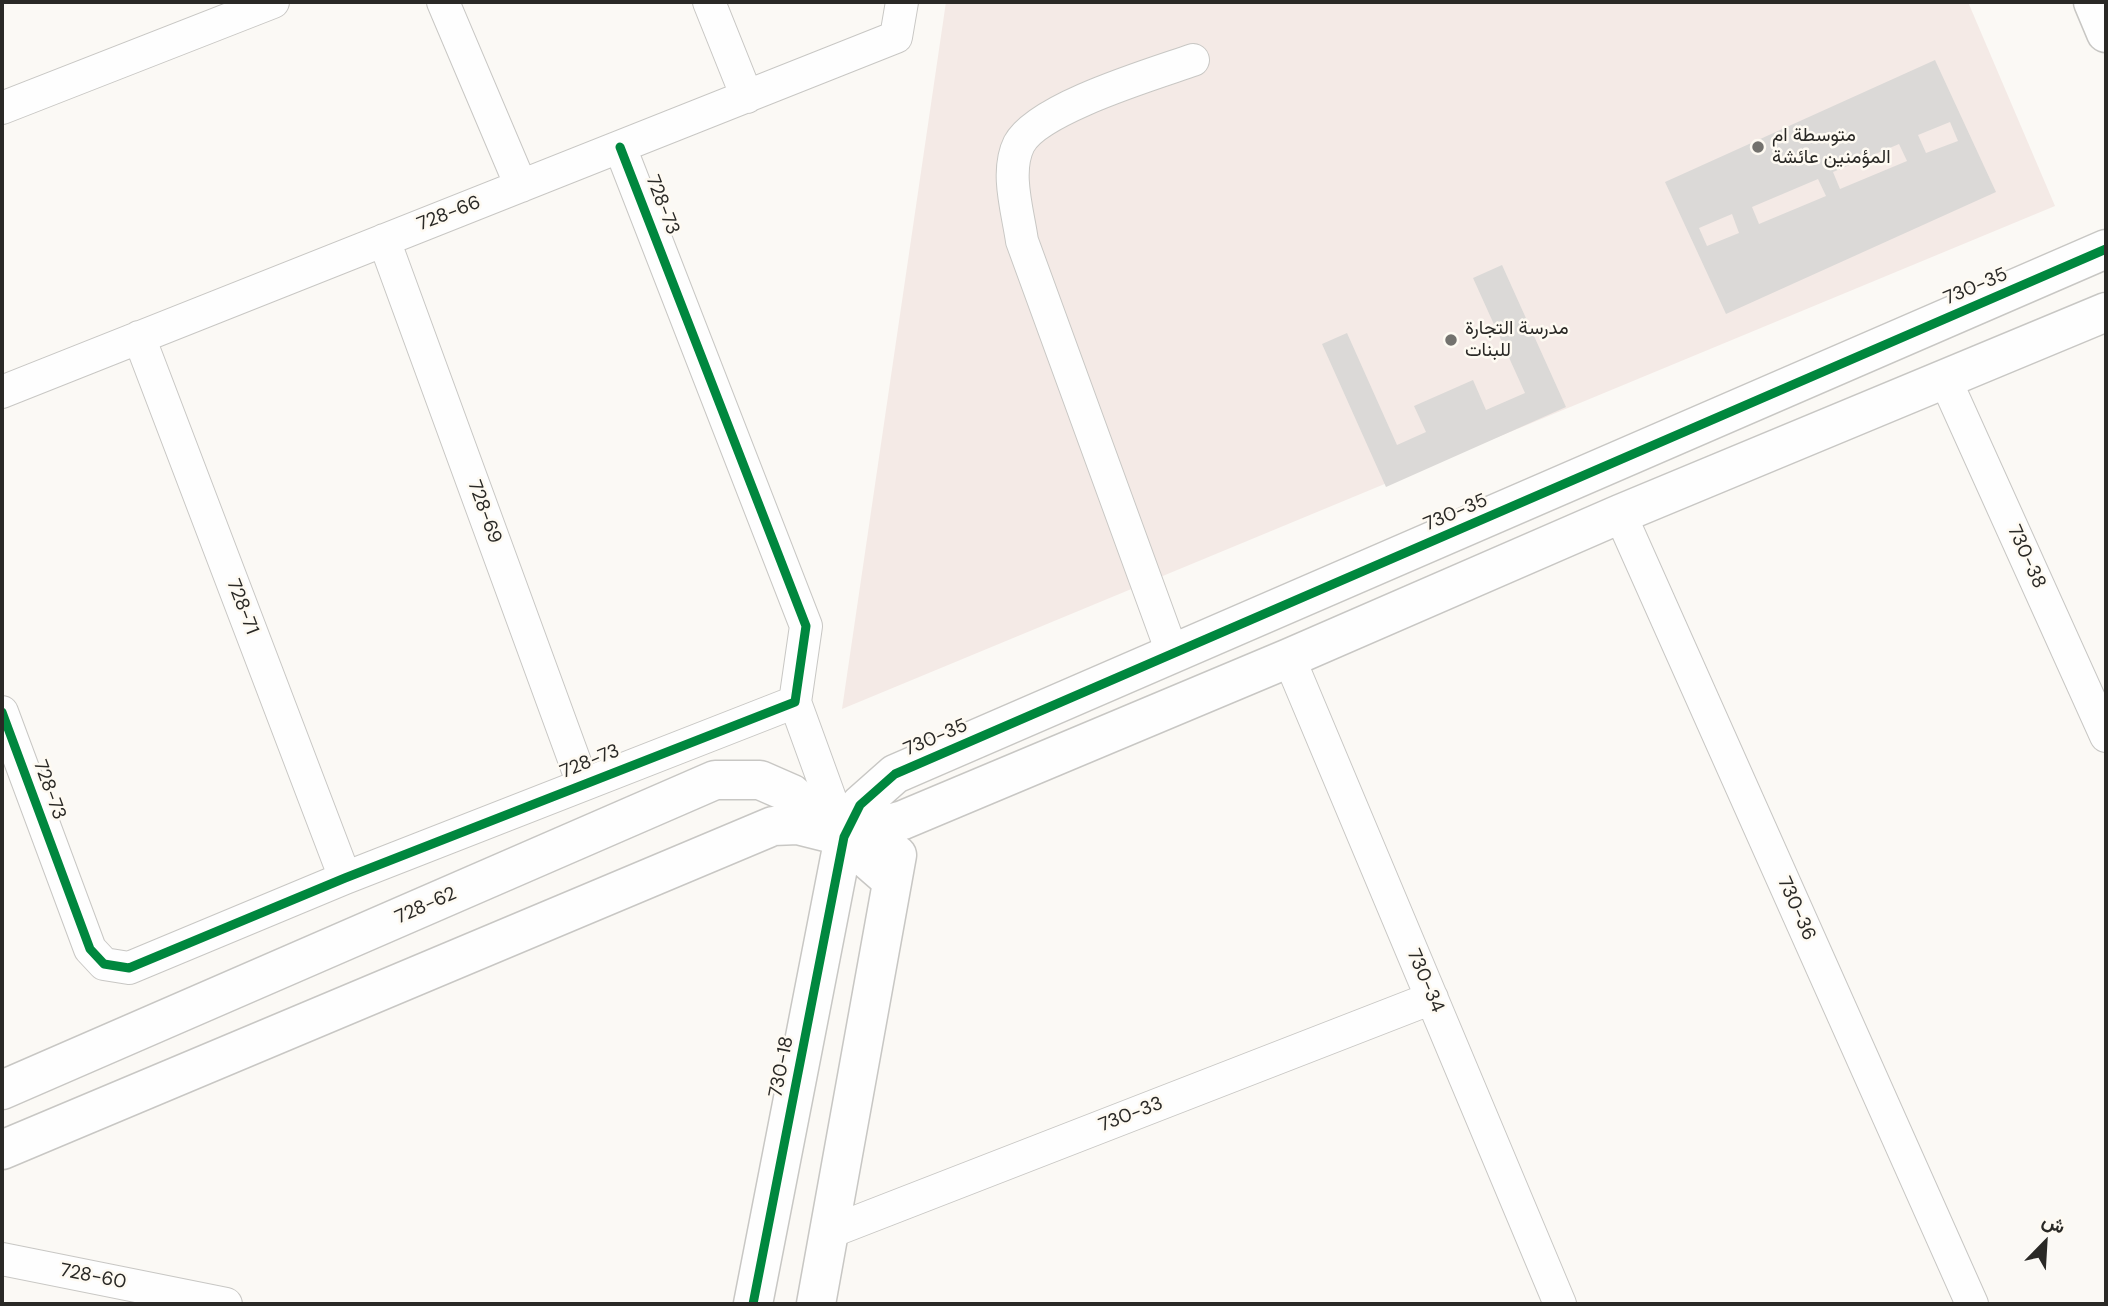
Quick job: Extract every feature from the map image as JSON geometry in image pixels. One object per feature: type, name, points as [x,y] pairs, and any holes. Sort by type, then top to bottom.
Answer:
[{"type":"street","points":[[2,108],[273,2]]},
{"type":"street","points":[[443,2],[521,186]]},
{"type":"street","points":[[709,2],[747,97]]},
{"type":"street","name":"728-66","points":[[2,391],[897,37],[902,2]]},
{"type":"street","points":[[1173,654],[1022,241],[1012,172],[1019,145],[1037,123],[1112,89],[1192,60]]},
{"type":"street","name":"728-73","points":[[2,712],[90,949],[104,964],[129,968],[345,878],[795,702],[806,626],[620,147]]},
{"type":"street","name":"728-69","points":[[384,240],[583,784]]},
{"type":"street","name":"730-35","points":[[844,836],[859,805],[895,774],[2106,249]]},
{"type":"street","points":[[795,702],[844,836],[903,820],[1289,658],[1620,514],[2106,312]]},
{"type":"street","name":"728-71","points":[[139,337],[345,878]]},
{"type":"street","name":"730-38","points":[[1945,379],[2106,736]]},
{"type":"street","name":"730-36","points":[[1620,514],[1972,1304]]},
{"type":"street","name":"730-34","points":[[1289,658],[1560,1304]]},
{"type":"street","name":"728-62","points":[[2,1090],[715,780],[760,779],[792,794],[844,836],[892,881]]},
{"type":"street","points":[[816,1304],[903,820]]},
{"type":"street","name":"728-62","points":[[2,1150],[773,826],[798,825],[844,836]]},
{"type":"street","name":"730-18","points":[[753,1304],[844,836]]},
{"type":"street","name":"730-33","points":[[830,1231],[1432,998]]},
{"type":"street","points":[[147,1026],[171,1079]]},
{"type":"street","name":"728-60","points":[[2,1259],[226,1304]]},
{"type":"shaded area","points":[[946,2],[1968,2],[2055,206],[842,709]]},
{"type":"building","points":[[1935,60],[1996,192],[1726,314],[1665,182]],"holes":[[[1950,122],[1958,141],[1926,153],[1918,135]],[[1899,144],[1907,161],[1840,189],[1833,172]],[[1818,179],[1826,196],[1759,224],[1752,207]],[[1732,214],[1739,233],[1707,246],[1699,228]]]},
{"type":"building","points":[[1502,265],[1566,407],[1386,487],[1322,344],[1347,333],[1397,445],[1426,432],[1414,406],[1473,380],[1486,410],[1525,393],[1473,278]]},
{"type":"cycle path","points":[[2,712],[90,949],[104,964],[129,968],[345,878],[795,702],[806,626],[620,147]]},
{"type":"cycle path","points":[[753,1304],[844,837],[860,805],[895,774],[2106,249]]},
{"type":"place","name":"متوسطة ام المؤمنين عائشة","points":[[1758,147]]},
{"type":"place","name":"مدرسة التجارة للبنات","points":[[1451,340]]}]
